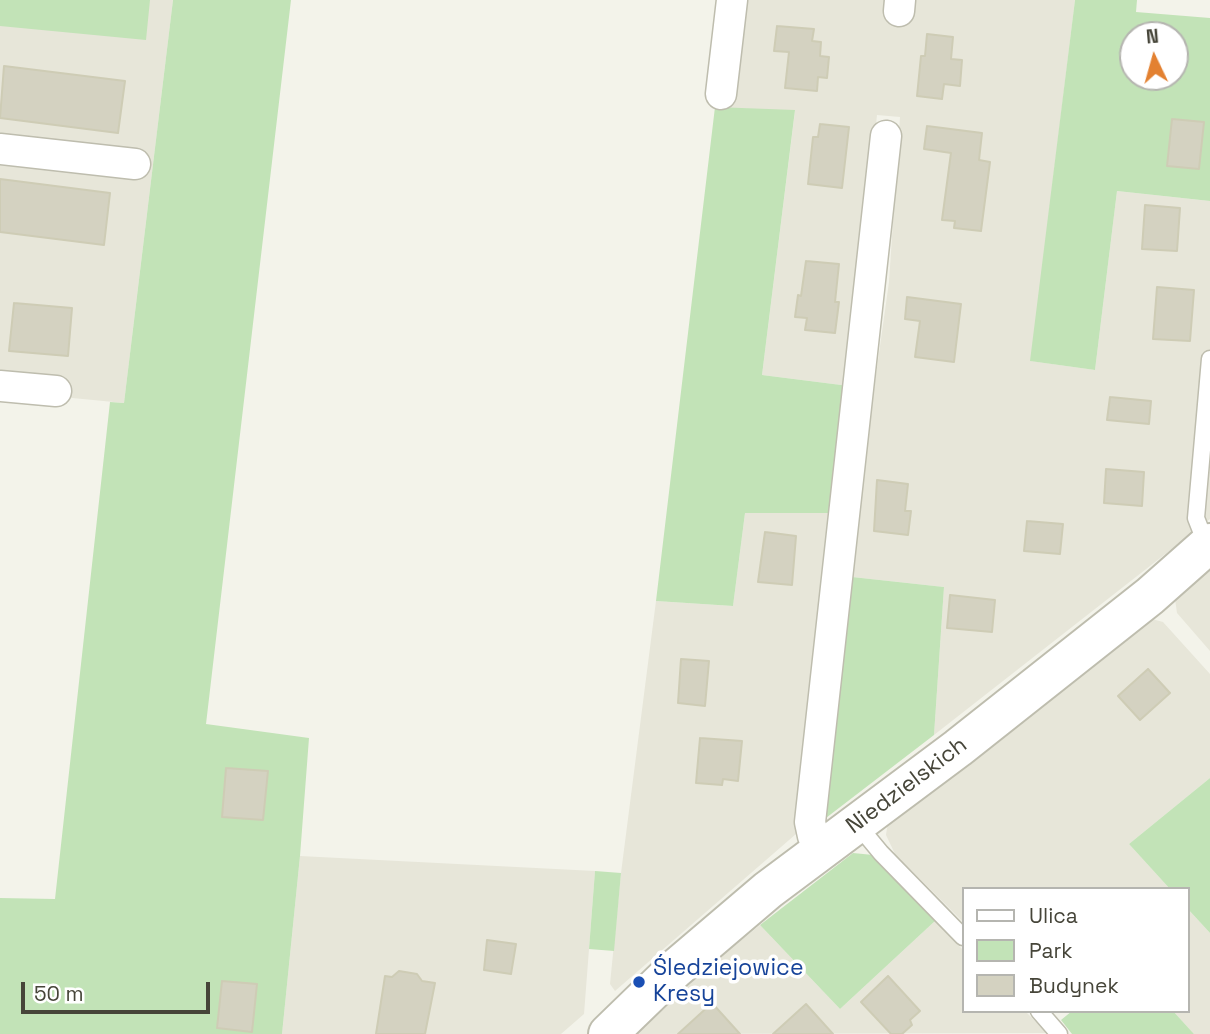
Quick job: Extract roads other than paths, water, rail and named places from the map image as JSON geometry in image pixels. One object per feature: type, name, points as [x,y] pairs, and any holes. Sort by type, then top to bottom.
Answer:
[{"type":"street","points":[[721,94],[732,0]]},
{"type":"street","points":[[821,850],[813,836],[810,822],[886,136]]},
{"type":"street","points":[[0,149],[135,164]]},
{"type":"street","points":[[0,386],[56,391]]},
{"type":"street","name":"Niedzielskich","points":[[608,1034],[674,970],[768,890],[958,748],[1150,596],[1208,544]]},
{"type":"lane","points":[[1208,544],[1196,517],[1210,359]]},
{"type":"lane","points":[[856,824],[962,936]]},
{"type":"lane","points":[[1040,1013],[1059,1034]]},
{"type":"place","name":"Śledziejowice Kresy","points":[[639,982]]}]
